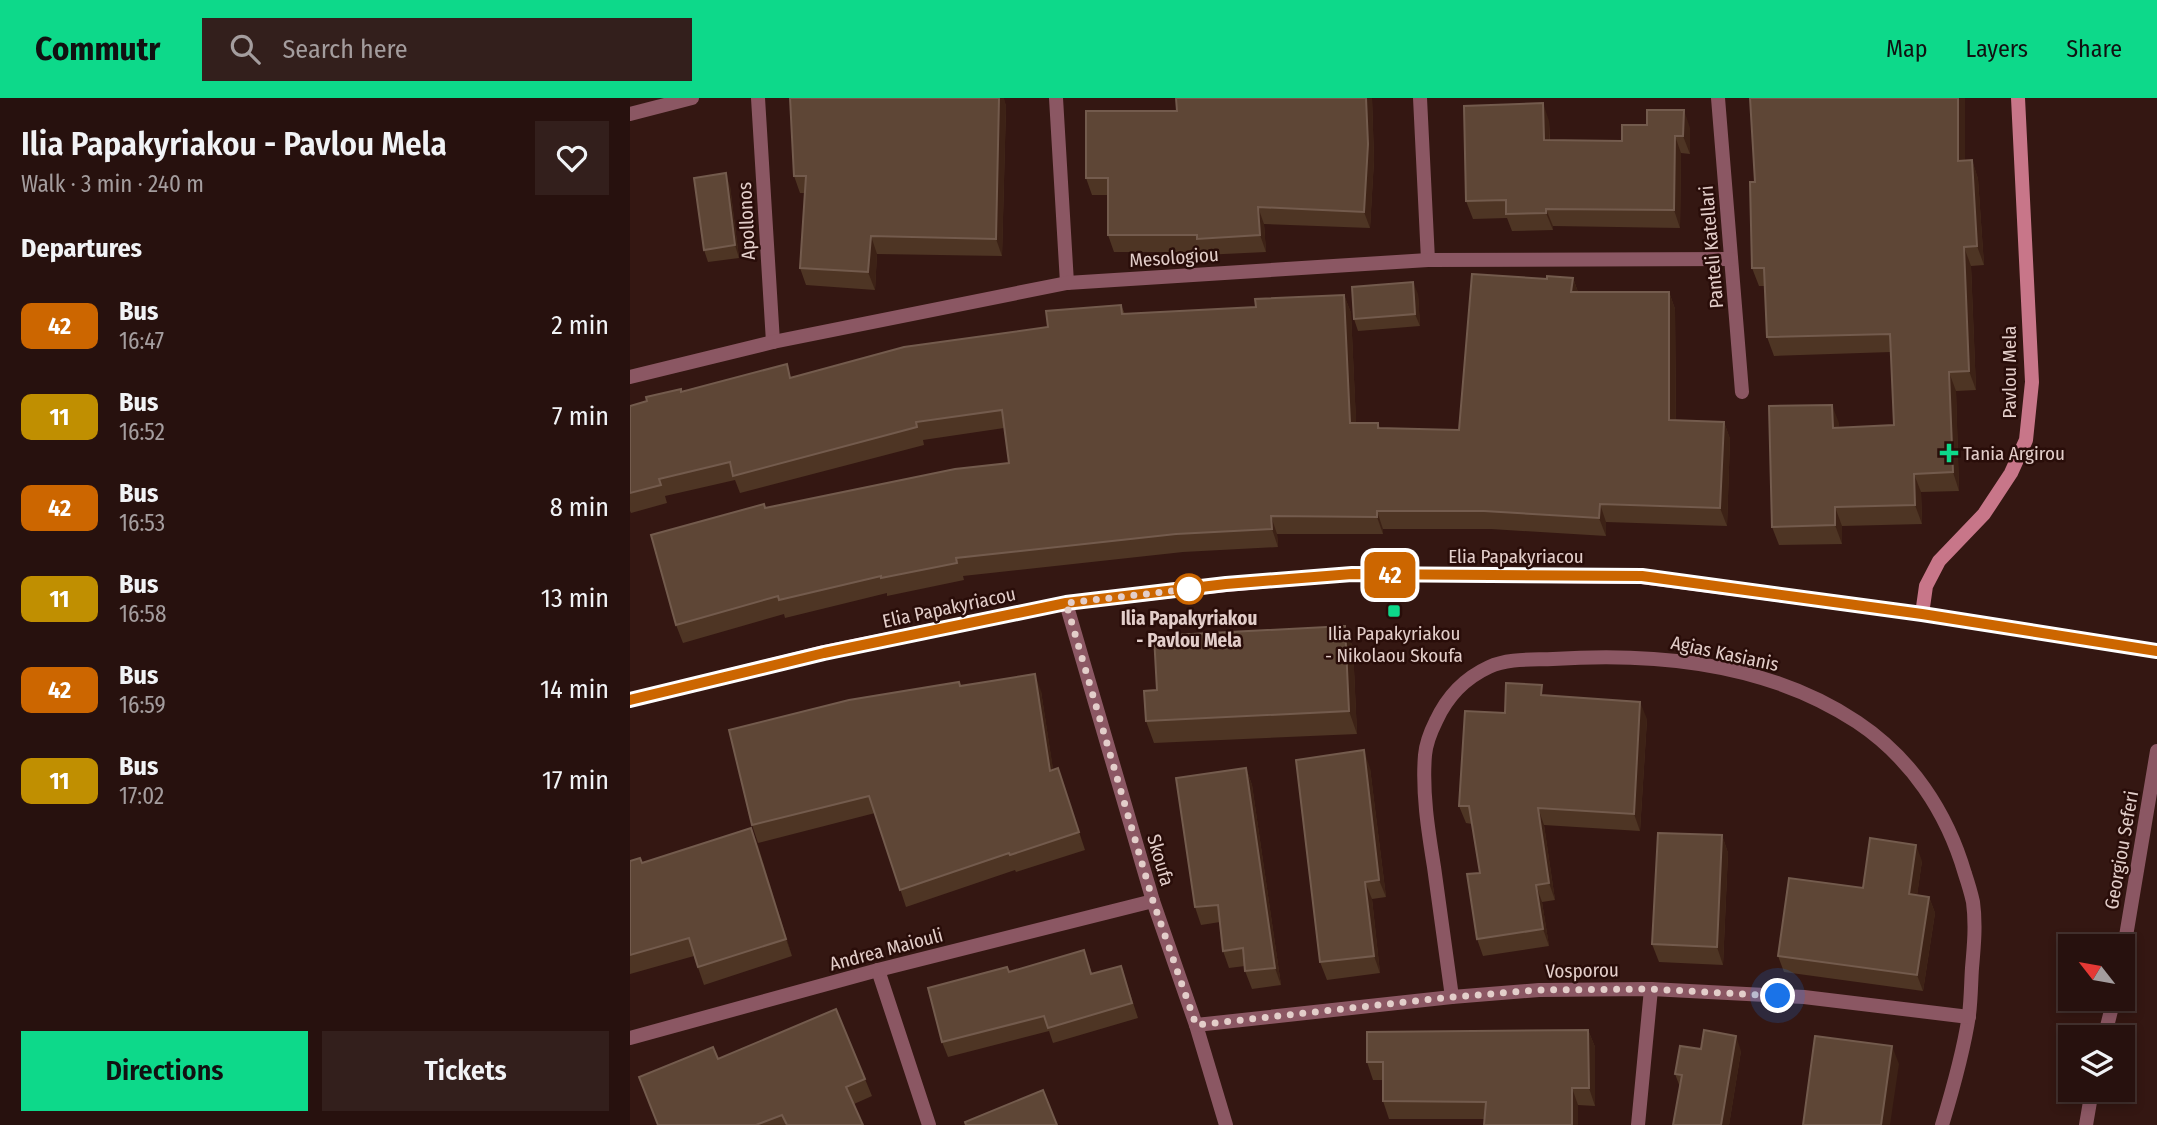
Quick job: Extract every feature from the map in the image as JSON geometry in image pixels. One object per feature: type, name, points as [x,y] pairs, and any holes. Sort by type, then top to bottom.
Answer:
[{"type":"main road","name":"Pavlou Mela","points":[[1922,614],[1926,586],[1939,561],[1984,514],[2011,473],[2026,440],[2032,382],[2018,98]]},
{"type":"main road","name":"Elia Papakyriacou","points":[[630,700],[824,653],[1066,603],[1226,584],[1352,574],[1642,576],[1922,614],[2157,651]]},
{"type":"street","points":[[630,114],[692,98]]},
{"type":"street","name":"Apollonos","points":[[758,98],[773,342]]},
{"type":"street","points":[[1056,98],[1067,283]]},
{"type":"street","points":[[1420,98],[1428,260]]},
{"type":"street","name":"Panteli Katellari","points":[[1718,98],[1742,392]]},
{"type":"street","name":"Mesologiou","points":[[630,377],[773,342],[1067,283],[1428,260],[1731,259]]},
{"type":"street","name":"Skoufa","points":[[1066,603],[1153,901],[1196,1025],[1226,1125]]},
{"type":"street","name":"Agias Kasianis","points":[[1452,997],[1428,827],[1424,780],[1425,751],[1445,703],[1464,683],[1491,666],[1511,661],[1572,657],[1642,658],[1705,665],[1765,678],[1830,705],[1881,740],[1908,766],[1930,794],[1950,830],[1973,901],[1975,934],[1969,1017],[1942,1125]]},
{"type":"street","name":"Georgiou Seferi","points":[[2126,934],[2157,751]]},
{"type":"street","name":"Andrea Maiouli","points":[[630,1038],[878,970],[1153,901]]},
{"type":"street","points":[[878,970],[929,1125]]},
{"type":"street","points":[[1638,1125],[1651,989]]},
{"type":"street","name":"Vosporou","points":[[1196,1025],[1539,990],[1651,989],[1804,997],[1969,1017]]},
{"type":"street","points":[[2086,1125],[2090,1102]]},
{"type":"building","points":[[790,98],[999,98],[996,239],[871,236],[868,272],[800,268],[806,176],[794,176]]},
{"type":"building","points":[[1176,98],[1366,98],[1368,144],[1364,212],[1258,207],[1260,235],[1197,239],[1197,235],[1108,235],[1108,178],[1086,178],[1086,111],[1177,111]]},
{"type":"building","points":[[1750,98],[1958,98],[1958,161],[1972,160],[1977,246],[1964,247],[1969,371],[1949,372],[1953,472],[1914,474],[1915,505],[1835,507],[1835,525],[1772,527],[1769,406],[1832,405],[1833,428],[1894,425],[1890,334],[1767,337],[1764,268],[1752,268],[1750,182],[1755,182]]},
{"type":"building","points":[[1543,103],[1544,140],[1622,141],[1622,125],[1647,125],[1647,110],[1684,110],[1683,136],[1675,136],[1674,210],[1546,209],[1546,213],[1506,214],[1506,200],[1466,201],[1464,106]]},
{"type":"building","points":[[726,173],[735,245],[704,250],[694,178]]},
{"type":"building","points":[[1472,274],[1573,278],[1571,292],[1669,292],[1669,420],[1724,422],[1720,508],[1600,504],[1599,518],[1484,511],[1377,511],[1377,517],[1271,516],[1272,529],[1176,534],[956,558],[957,563],[881,576],[779,600],[778,596],[676,625],[651,535],[764,504],[765,508],[955,469],[1009,463],[1002,410],[916,422],[917,427],[733,476],[730,462],[659,479],[661,485],[630,493],[630,406],[647,401],[646,397],[681,389],[681,392],[787,364],[790,378],[904,347],[1048,327],[1046,311],[1121,305],[1122,314],[1256,307],[1255,299],[1344,295],[1350,423],[1378,423],[1378,428],[1459,430]]},
{"type":"building","points":[[1413,282],[1415,314],[1354,319],[1352,287]]},
{"type":"building","points":[[1345,626],[1349,711],[1146,721],[1144,691],[1157,690],[1154,636]]},
{"type":"building","points":[[1035,674],[1050,771],[1058,768],[1079,832],[900,890],[869,796],[752,825],[729,730],[849,700],[959,682],[960,686]]},
{"type":"building","points":[[1506,683],[1542,685],[1541,695],[1640,702],[1634,814],[1538,808],[1549,883],[1536,885],[1543,929],[1477,939],[1467,874],[1480,873],[1469,806],[1459,806],[1465,711],[1505,713]]},
{"type":"building","points":[[1364,750],[1379,880],[1365,882],[1374,956],[1320,962],[1296,760]]},
{"type":"building","points":[[1246,768],[1275,968],[1245,971],[1243,948],[1223,951],[1218,905],[1195,907],[1176,778]]},
{"type":"building","points":[[751,828],[786,939],[698,967],[689,938],[630,955],[630,861],[640,858],[642,863]]},
{"type":"building","points":[[1658,833],[1722,835],[1717,947],[1652,944]]},
{"type":"building","points":[[1870,838],[1916,845],[1909,894],[1929,897],[1917,975],[1778,956],[1789,878],[1863,888]]},
{"type":"building","points":[[1084,950],[1091,974],[1121,966],[1132,1003],[1048,1028],[1044,1016],[942,1042],[928,988],[1007,967],[1009,972]]},
{"type":"building","points":[[836,1009],[865,1079],[846,1087],[863,1125],[787,1125],[782,1115],[756,1125],[658,1125],[639,1077],[713,1047],[718,1059]]},
{"type":"building","points":[[1588,1030],[1589,1088],[1572,1088],[1572,1125],[1484,1125],[1486,1102],[1383,1101],[1383,1062],[1367,1062],[1367,1032]]},
{"type":"building","points":[[1704,1030],[1736,1036],[1721,1125],[1673,1125],[1682,1075],[1675,1074],[1680,1046],[1701,1049]]},
{"type":"building","points":[[1815,1036],[1892,1046],[1881,1125],[1803,1125]]},
{"type":"building","points":[[1043,1090],[1057,1125],[966,1125],[965,1122]]},
{"type":"bus line","name":"42","points":[[630,700],[824,653],[1066,603],[1226,584],[1352,574],[1642,576],[1922,614],[2157,651]]},
{"type":"place","name":"Tania Argirou","points":[[1949,453]]},
{"type":"place","name":"Ilia Papakyriakou - Pavlou Mela","points":[[1189,589]]},
{"type":"place","name":"Ilia Papakyriakou - Nikolaou Skoufa","points":[[1394,611]]},
{"type":"route","points":[[1189,589],[1199,588],[1066,603],[1153,901],[1196,1025],[1539,990],[1651,989],[1778,996]]}]
